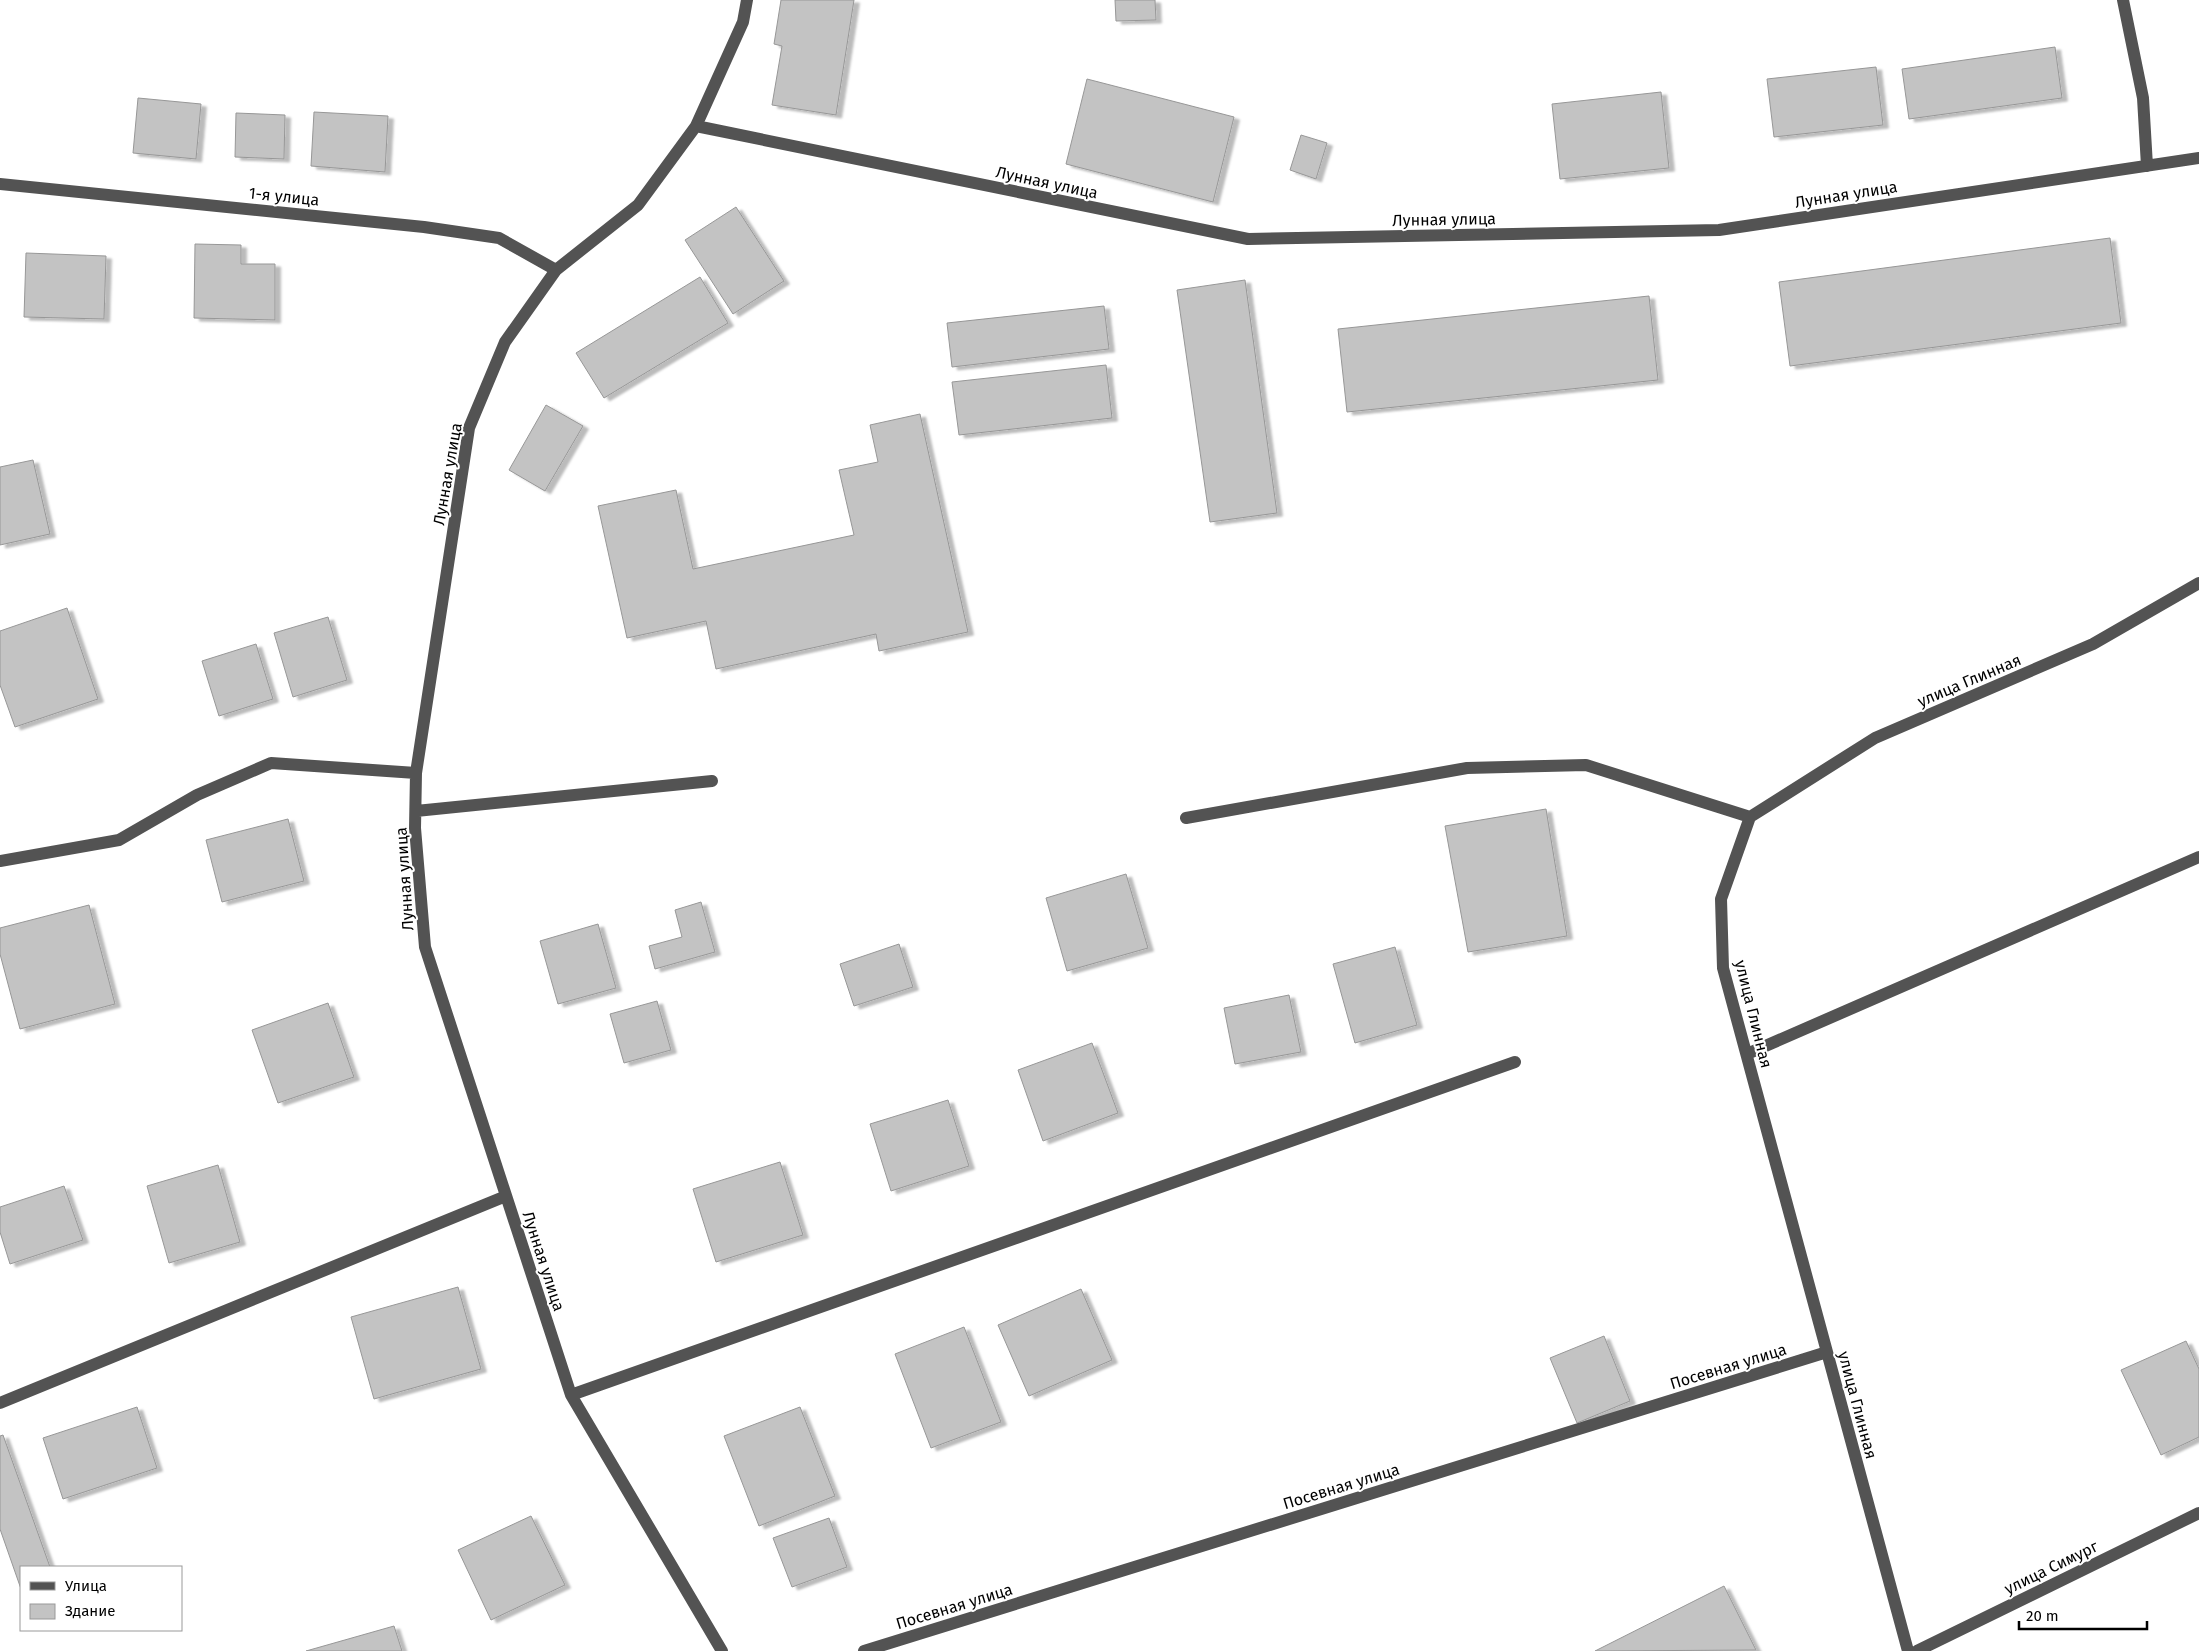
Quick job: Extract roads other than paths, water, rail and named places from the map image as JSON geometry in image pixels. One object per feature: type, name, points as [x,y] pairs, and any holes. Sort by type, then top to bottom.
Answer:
[{"type":"street","name":"Лунная улица","points":[[722,1651],[571,1395],[425,947],[415,828],[416,773],[469,428],[505,342],[556,270],[638,205],[696,126],[744,22],[748,0]]},
{"type":"street","points":[[2123,0],[2143,98],[2147,166]]},
{"type":"street","name":"Лунная улица","points":[[696,126],[1248,239],[1719,230],[2199,158]]},
{"type":"street","name":"1-я улица","points":[[0,184],[424,227],[499,238],[556,270]]},
{"type":"street","name":"улица Глинная","points":[[1908,1651],[1723,968],[1721,899],[1750,817],[1875,738],[2092,644],[2199,583]]},
{"type":"street","points":[[0,861],[119,840],[196,795],[271,763],[416,773]]},
{"type":"street","points":[[1186,818],[1467,768],[1586,765],[1750,817]]},
{"type":"street","points":[[416,811],[712,781]]},
{"type":"street","points":[[1747,1054],[2199,857]]},
{"type":"street","points":[[571,1395],[1515,1062]]},
{"type":"street","points":[[0,1403],[506,1196]]},
{"type":"street","name":"Посевная улица","points":[[864,1651],[1827,1352]]},
{"type":"street","name":"улица Симург","points":[[1917,1651],[2199,1513]]}]
